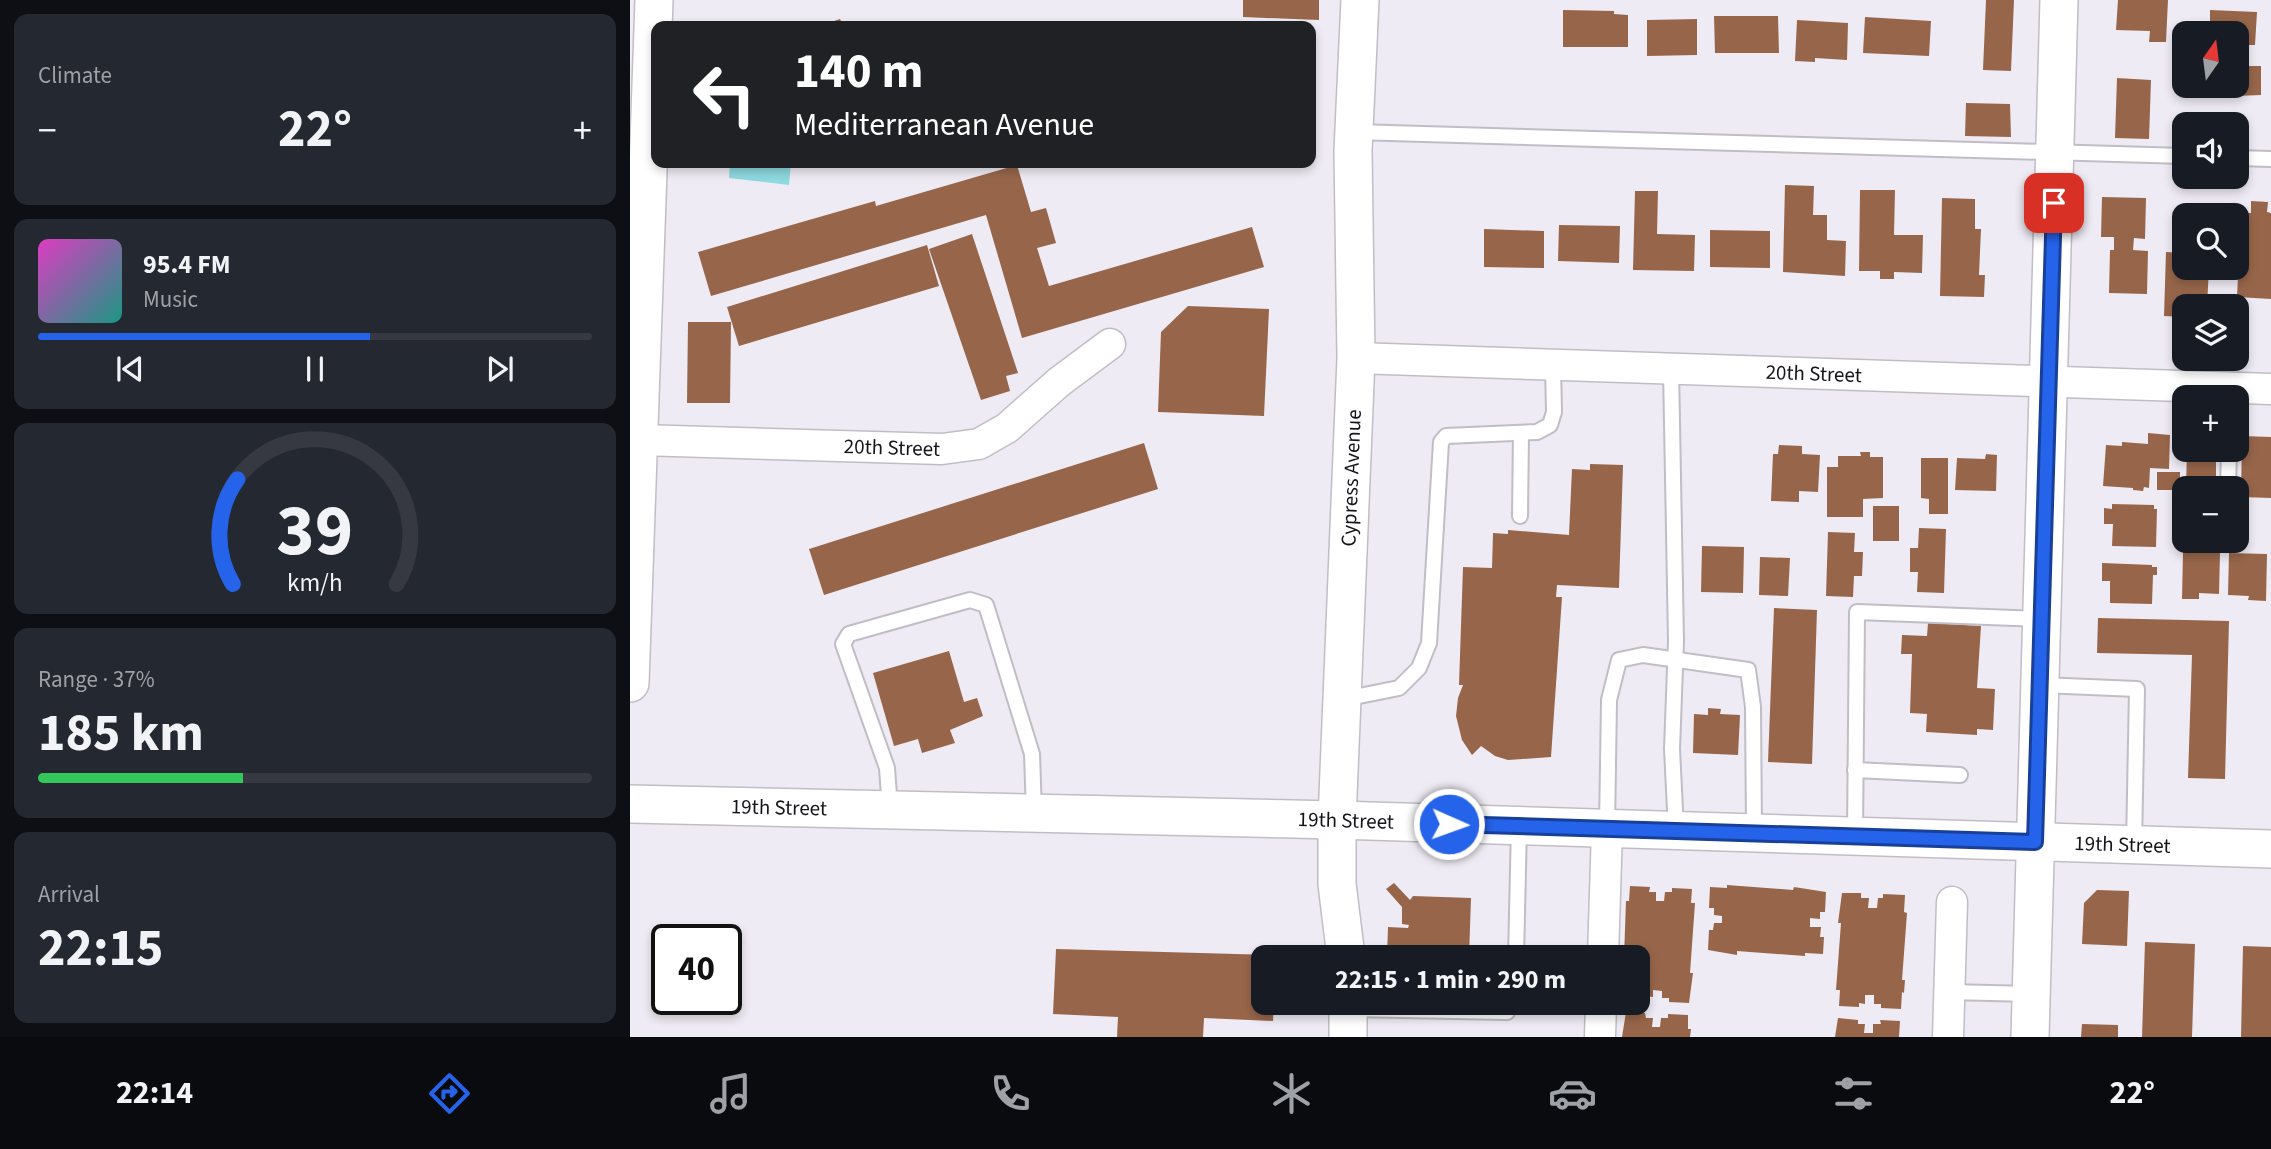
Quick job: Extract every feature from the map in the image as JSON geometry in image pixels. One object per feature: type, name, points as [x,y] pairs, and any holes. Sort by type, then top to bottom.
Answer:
[{"type":"street","points":[[653,21],[654,0]]},
{"type":"street","name":"Cypress Avenue","points":[[1345,945],[1337,884],[1337,820],[1356,358],[1355,132],[1360,0]]},
{"type":"street","points":[[2030,1037],[2059,0]]},
{"type":"street","points":[[630,683],[651,94]]},
{"type":"street","name":"20th Street","points":[[640,440],[942,449],[979,444],[1007,428],[1059,382],[1110,344]]},
{"type":"street","name":"20th Street","points":[[1356,358],[2049,382],[2172,389]]},
{"type":"street","name":"20th Street","points":[[2249,391],[2271,389]]},
{"type":"street","name":"19th Street","points":[[630,804],[1337,820],[2271,849]]},
{"type":"street","points":[[1603,945],[1607,829]]},
{"type":"street","points":[[1948,1037],[1952,902]]},
{"type":"street","points":[[1600,1037],[1601,1015]]},
{"type":"lane","points":[[1355,132],[2172,156]]},
{"type":"lane","points":[[2249,158],[2271,159]]},
{"type":"lane","points":[[1342,699],[1399,688],[1419,668],[1429,643],[1441,442],[1446,436],[1537,432],[1550,425],[1553,412],[1553,365]]},
{"type":"lane","points":[[1671,369],[1676,659],[1672,749],[1676,831]]},
{"type":"lane","points":[[1520,516],[1521,433]]},
{"type":"lane","points":[[890,809],[887,768],[843,644],[849,634],[970,600],[986,605],[1032,754],[1034,813]]},
{"type":"lane","points":[[1855,836],[1857,612],[2042,619]]},
{"type":"lane","points":[[1607,829],[1609,700],[1619,660],[1643,655],[1748,670],[1753,708],[1754,833]]},
{"type":"lane","points":[[2040,685],[2137,689],[2134,845]]},
{"type":"lane","points":[[1856,770],[1960,775]]},
{"type":"lane","points":[[1516,945],[1519,826]]},
{"type":"lane","points":[[1949,992],[2031,994]]},
{"type":"lane","points":[[1348,1016],[1368,1015]]},
{"type":"water","points":[[730,168],[791,168],[789,185],[729,178]]},
{"type":"building","points":[[1243,0],[1319,0],[1319,20],[1243,17]]},
{"type":"building","points":[[1986,0],[2014,0],[2011,71],[1983,70]]},
{"type":"building","points":[[2118,0],[2168,0],[2166,42],[2149,42],[2150,31],[2116,30]]},
{"type":"building","points":[[1563,10],[1614,11],[1614,14],[1628,15],[1628,47],[1563,47]]},
{"type":"building","points":[[2210,10],[2257,12],[2255,45],[2249,45],[2249,21],[2210,21]]},
{"type":"building","points":[[1714,16],[1778,16],[1779,53],[1715,53]]},
{"type":"building","points":[[1865,17],[1931,21],[1929,56],[1863,53]]},
{"type":"building","points":[[1697,19],[1697,55],[1647,56],[1647,20]]},
{"type":"building","points":[[1797,20],[1848,23],[1847,60],[1815,58],[1815,62],[1795,61]]},
{"type":"building","points":[[2249,66],[2261,66],[2261,95],[2249,95]]},
{"type":"building","points":[[2117,78],[2151,80],[2149,139],[2115,138]]},
{"type":"building","points":[[1966,103],[2010,104],[2011,137],[1965,136]]},
{"type":"building","points":[[1007,168],[1018,168],[1031,212],[1046,208],[1056,243],[1037,248],[1049,286],[1252,227],[1264,267],[1022,338],[986,215],[711,296],[698,252],[875,201],[876,206]]},
{"type":"building","points":[[1785,185],[1814,186],[1813,215],[1827,215],[1827,240],[1846,241],[1845,276],[1783,272]]},
{"type":"building","points":[[1860,190],[1895,190],[1894,235],[1923,235],[1922,273],[1894,272],[1894,279],[1880,279],[1880,271],[1859,271]]},
{"type":"building","points":[[1635,191],[1658,191],[1657,234],[1695,235],[1694,271],[1633,270]]},
{"type":"building","points":[[2102,197],[2146,198],[2145,239],[2134,238],[2133,250],[2148,251],[2147,294],[2109,293],[2110,250],[2114,250],[2114,237],[2101,237]]},
{"type":"building","points":[[1942,198],[1975,199],[1975,229],[1981,229],[1979,275],[1985,275],[1984,297],[1940,296]]},
{"type":"building","points":[[2251,201],[2268,202],[2267,212],[2271,213],[2271,299],[2237,294],[2238,280],[2249,280]]},
{"type":"building","points":[[1559,225],[1620,226],[1619,263],[1558,261]]},
{"type":"building","points":[[1484,229],[1544,231],[1544,268],[1484,267]]},
{"type":"building","points":[[1710,230],[1770,231],[1770,268],[1710,267]]},
{"type":"building","points":[[972,234],[1018,373],[1006,376],[1010,391],[981,400],[929,249]]},
{"type":"building","points":[[927,245],[939,286],[739,346],[727,307]]},
{"type":"building","points":[[2166,252],[2172,252],[2172,280],[2208,280],[2208,294],[2172,294],[2172,316],[2164,316]]},
{"type":"building","points":[[1188,306],[1269,309],[1264,416],[1158,412],[1161,332]]},
{"type":"building","points":[[688,322],[731,322],[730,403],[687,403]]},
{"type":"building","points":[[2148,433],[2170,435],[2169,469],[2150,468],[2149,488],[2144,487],[2143,491],[2103,486],[2106,445],[2122,446],[2122,442],[2148,444]]},
{"type":"building","points":[[2249,436],[2271,437],[2271,498],[2249,497],[2249,476],[2241,476],[2242,462],[2249,462]]},
{"type":"building","points":[[1144,443],[1158,489],[824,595],[809,549]]},
{"type":"building","points":[[1779,445],[1802,446],[1802,454],[1820,455],[1818,492],[1799,491],[1799,502],[1771,501],[1773,454],[1778,454]]},
{"type":"building","points":[[1860,452],[1870,452],[1870,457],[1883,457],[1883,498],[1863,499],[1863,517],[1827,517],[1827,467],[1838,467],[1838,456],[1861,456]]},
{"type":"building","points":[[1986,454],[1997,455],[1996,491],[1955,490],[1957,458],[1985,459]]},
{"type":"building","points":[[1921,458],[1948,458],[1948,514],[1929,514],[1929,499],[1921,498]]},
{"type":"building","points":[[2187,462],[2216,462],[2216,476],[2186,476]]},
{"type":"building","points":[[1590,464],[1623,465],[1619,588],[1557,585],[1556,597],[1562,597],[1551,757],[1508,760],[1495,756],[1481,746],[1472,755],[1462,740],[1456,716],[1463,685],[1459,685],[1463,567],[1492,568],[1493,533],[1508,534],[1508,530],[1569,535],[1572,469],[1590,470]]},
{"type":"building","points":[[2157,472],[2180,472],[2180,476],[2172,476],[2172,490],[2157,490]]},
{"type":"building","points":[[2112,504],[2154,505],[2154,509],[2157,509],[2156,547],[2112,546],[2113,524],[2104,524],[2104,508],[2112,509]]},
{"type":"building","points":[[1873,506],[1899,506],[1899,541],[1873,541]]},
{"type":"building","points":[[1919,528],[1946,529],[1944,593],[1917,592],[1918,572],[1910,572],[1910,548],[1918,548]]},
{"type":"building","points":[[1828,532],[1855,533],[1854,552],[1863,552],[1862,576],[1854,576],[1853,597],[1826,596]]},
{"type":"building","points":[[1702,546],[1744,547],[1743,593],[1701,592]]},
{"type":"building","points":[[2183,553],[2220,553],[2219,594],[2199,593],[2199,599],[2182,599]]},
{"type":"building","points":[[2229,553],[2267,554],[2266,601],[2248,600],[2249,596],[2228,595]]},
{"type":"building","points":[[1760,557],[1790,558],[1788,596],[1759,595]]},
{"type":"building","points":[[2102,563],[2157,567],[2157,575],[2153,575],[2152,604],[2110,603],[2110,581],[2102,581]]},
{"type":"building","points":[[1774,608],[1817,610],[1812,764],[1768,762]]},
{"type":"building","points":[[2098,618],[2229,621],[2225,779],[2188,778],[2192,655],[2097,653]]},
{"type":"building","points":[[1928,623],[1981,626],[1977,688],[1995,689],[1993,730],[1977,729],[1977,735],[1926,732],[1927,714],[1910,713],[1912,654],[1901,654],[1902,635],[1927,636]]},
{"type":"building","points":[[949,651],[964,702],[977,698],[983,716],[950,730],[955,743],[922,753],[918,739],[894,746],[873,673]]},
{"type":"building","points":[[1708,708],[1721,709],[1720,714],[1740,715],[1738,755],[1693,753],[1694,714],[1708,715]]},
{"type":"building","points":[[1394,883],[1410,900],[1413,896],[1471,898],[1469,945],[1387,945],[1388,927],[1408,928],[1409,925],[1402,924],[1402,907],[1386,889]]},
{"type":"building","points":[[1727,885],[1793,890],[1794,887],[1826,892],[1825,912],[1820,912],[1820,919],[1810,918],[1810,927],[1821,927],[1820,937],[1824,937],[1823,954],[1805,953],[1805,956],[1737,951],[1737,955],[1708,950],[1709,930],[1713,930],[1714,923],[1722,923],[1722,916],[1714,915],[1714,908],[1709,908],[1710,887],[1727,888]]},
{"type":"building","points":[[1630,886],[1650,887],[1649,892],[1656,892],[1656,901],[1664,901],[1665,892],[1672,892],[1672,888],[1692,889],[1691,903],[1695,903],[1690,973],[1693,973],[1689,1003],[1669,1002],[1669,998],[1662,998],[1662,991],[1653,990],[1653,997],[1650,997],[1650,945],[1624,945],[1626,901],[1629,901]]},
{"type":"building","points":[[2097,890],[2129,891],[2127,946],[2082,944],[2084,903]]},
{"type":"building","points":[[1842,893],[1861,893],[1861,898],[1869,898],[1868,908],[1877,908],[1878,898],[1883,898],[1883,894],[1905,895],[1904,912],[1907,913],[1902,980],[1905,980],[1901,1009],[1881,1008],[1881,1004],[1874,1004],[1874,995],[1865,995],[1865,1004],[1859,1003],[1859,1007],[1839,1006],[1840,990],[1836,990],[1841,923],[1838,923]]},
{"type":"building","points":[[2145,942],[2195,944],[2192,1037],[2142,1037]]},
{"type":"building","points":[[2243,946],[2271,947],[2271,1037],[2241,1037]]},
{"type":"building","points":[[1056,949],[1251,954],[1251,1015],[1273,1015],[1273,1021],[1204,1018],[1203,1037],[1117,1037],[1118,1017],[1053,1014]]},
{"type":"building","points":[[1668,1014],[1688,1015],[1690,1037],[1622,1037],[1626,1015],[1645,1015],[1646,1018],[1653,1018],[1652,1027],[1660,1027],[1661,1018],[1668,1018]]},
{"type":"building","points":[[1838,1018],[1858,1020],[1858,1024],[1865,1024],[1864,1033],[1873,1033],[1873,1024],[1881,1024],[1880,1020],[1900,1021],[1899,1037],[1835,1037]]},
{"type":"building","points":[[2082,1024],[2118,1025],[2118,1037],[2081,1037]]},
{"type":"route","points":[[1449,824],[2035,842],[2054,203]]}]
